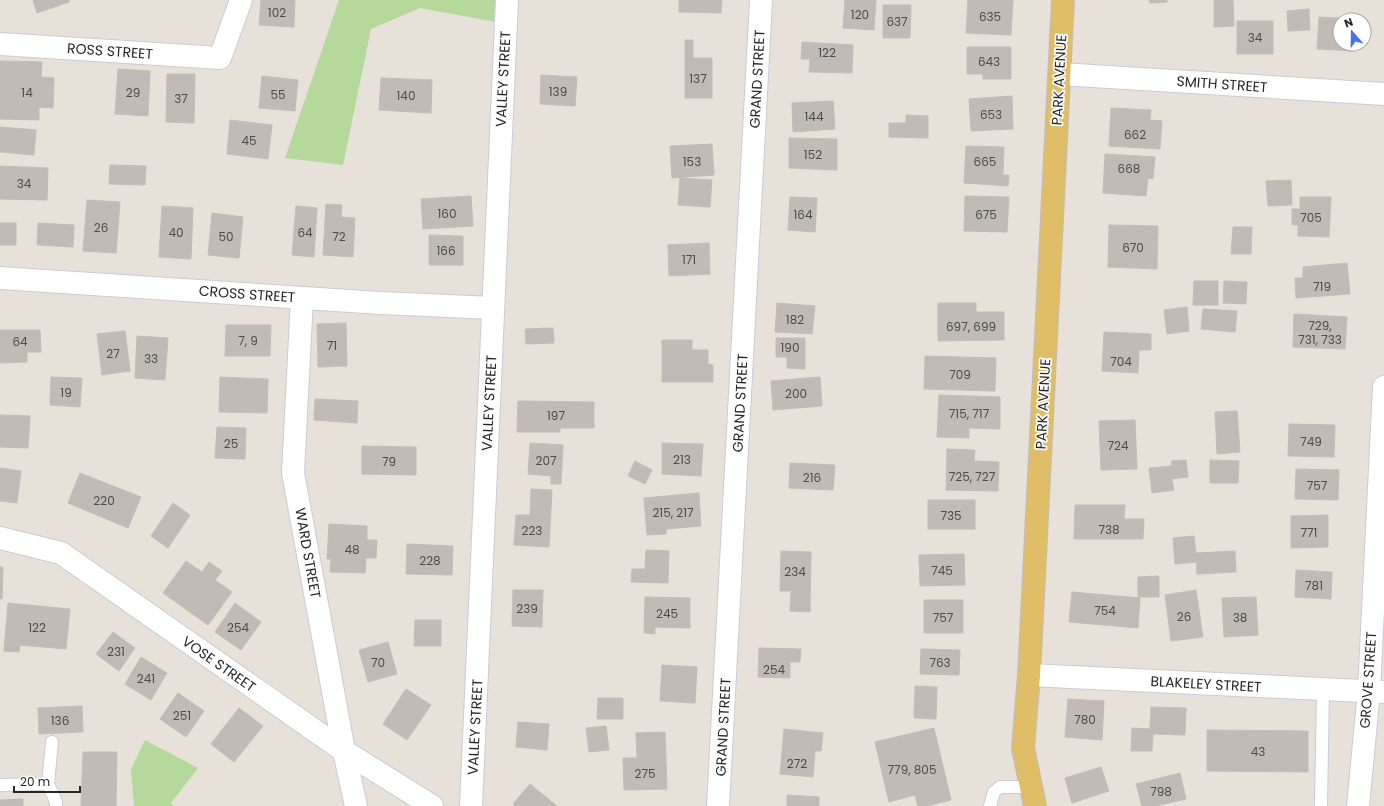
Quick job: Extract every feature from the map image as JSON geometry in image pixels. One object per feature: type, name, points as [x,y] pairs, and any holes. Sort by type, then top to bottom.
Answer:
[{"type":"main road","name":"PARK AVENUE","points":[[1033,796],[1023,748],[1029,675],[1063,0]]},
{"type":"street","name":"ROSS STREET","points":[[0,44],[220,58],[241,0]]},
{"type":"street","name":"VALLEY STREET","points":[[471,806],[507,0]]},
{"type":"street","name":"GRAND STREET","points":[[718,806],[761,0]]},
{"type":"street","name":"SMITH STREET","points":[[1060,74],[1384,94]]},
{"type":"street","name":"CROSS STREET","points":[[0,278],[380,303],[493,308]]},
{"type":"street","name":"WARD STREET","points":[[302,298],[293,473],[344,751],[356,806]]},
{"type":"street","name":"GROVE STREET","points":[[1358,806],[1376,691],[1384,387]]},
{"type":"street","name":"VOSE STREET","points":[[0,538],[61,553],[344,751],[432,806]]},
{"type":"street","name":"BLAKELEY STREET","points":[[1029,675],[1376,691]]},
{"type":"lane","points":[[1321,806],[1323,689]]},
{"type":"lane","points":[[52,742],[48,784],[56,802],[56,806]]},
{"type":"lane","points":[[0,785],[48,784]]},
{"type":"lane","points":[[990,806],[994,792],[1000,787],[1033,796]]},
{"type":"green space","points":[[339,0],[496,0],[496,22],[420,8],[371,29],[343,165],[285,158]]},
{"type":"green space","points":[[145,740],[198,768],[171,803],[173,806],[134,806],[131,769]]},
{"type":"building","points":[[33,0],[69,0],[69,2],[37,13]]},
{"type":"building","points":[[261,0],[295,0],[294,27],[259,25]]},
{"type":"building","points":[[679,0],[722,0],[721,13],[679,12]]},
{"type":"building","points":[[845,0],[876,0],[874,30],[843,28]]},
{"type":"building","points":[[968,0],[1013,0],[1011,35],[966,33]]},
{"type":"building","points":[[1149,0],[1167,0],[1167,2],[1150,3]]},
{"type":"building","points":[[1214,0],[1233,0],[1234,26],[1214,27]]},
{"type":"building","points":[[883,5],[911,5],[910,38],[883,38]]},
{"type":"building","points":[[1309,9],[1310,30],[1288,31],[1287,11]]},
{"type":"building","points":[[1319,17],[1332,18],[1332,50],[1317,49]]},
{"type":"building","points":[[1237,21],[1273,21],[1273,54],[1237,54]]},
{"type":"building","points":[[685,40],[693,40],[693,58],[712,58],[712,98],[685,98]]},
{"type":"building","points":[[802,42],[853,45],[852,73],[809,72],[810,59],[801,59]]},
{"type":"building","points":[[967,47],[1011,47],[1011,79],[983,79],[983,74],[967,74]]},
{"type":"building","points":[[0,61],[42,62],[41,77],[54,78],[53,108],[39,107],[39,120],[0,119]]},
{"type":"building","points":[[118,69],[150,71],[148,116],[115,114]]},
{"type":"building","points":[[167,74],[195,74],[194,123],[166,122]]},
{"type":"building","points":[[541,75],[577,77],[575,106],[540,104]]},
{"type":"building","points":[[262,76],[298,80],[295,111],[259,108]]},
{"type":"building","points":[[381,78],[432,80],[431,113],[379,110]]},
{"type":"building","points":[[1012,96],[1013,129],[971,131],[969,99]]},
{"type":"building","points":[[833,101],[835,129],[793,132],[792,103]]},
{"type":"building","points":[[1111,108],[1151,110],[1150,120],[1162,121],[1160,149],[1109,146]]},
{"type":"building","points":[[906,115],[928,116],[928,138],[889,137],[889,123],[906,123]]},
{"type":"building","points":[[230,120],[272,125],[268,159],[227,154]]},
{"type":"building","points":[[0,127],[36,130],[34,155],[0,152]]},
{"type":"building","points":[[789,138],[837,139],[837,170],[789,168]]},
{"type":"building","points":[[712,144],[714,175],[672,178],[670,146]]},
{"type":"building","points":[[966,146],[1004,147],[1003,175],[1009,175],[1008,186],[964,183]]},
{"type":"building","points":[[1105,154],[1155,157],[1153,179],[1148,178],[1146,196],[1103,193]]},
{"type":"building","points":[[110,165],[146,166],[145,185],[109,184]]},
{"type":"building","points":[[0,166],[48,168],[47,200],[0,199]]},
{"type":"building","points":[[680,178],[712,180],[710,207],[678,205]]},
{"type":"building","points":[[1291,180],[1292,205],[1268,206],[1266,181]]},
{"type":"building","points":[[471,196],[473,226],[423,229],[421,199]]},
{"type":"building","points":[[965,196],[1009,197],[1007,232],[964,231]]},
{"type":"building","points":[[790,197],[817,198],[815,232],[788,230]]},
{"type":"building","points":[[1300,197],[1331,197],[1329,237],[1298,236],[1298,225],[1292,225],[1292,209],[1300,209]]},
{"type":"building","points":[[87,200],[120,202],[116,253],[83,251]]},
{"type":"building","points":[[326,204],[342,205],[341,217],[355,218],[353,257],[323,255]]},
{"type":"building","points":[[162,206],[193,208],[191,259],[159,257]]},
{"type":"building","points":[[296,206],[317,208],[314,257],[292,255]]},
{"type":"building","points":[[212,213],[243,217],[239,258],[208,255]]},
{"type":"building","points":[[0,223],[16,223],[16,245],[0,245]]},
{"type":"building","points":[[38,223],[74,225],[73,247],[37,245]]},
{"type":"building","points":[[1109,225],[1158,226],[1157,269],[1108,267]]},
{"type":"building","points":[[1233,227],[1252,227],[1251,254],[1231,254]]},
{"type":"building","points":[[429,235],[463,236],[463,265],[429,265]]},
{"type":"building","points":[[709,243],[710,274],[669,276],[668,245]]},
{"type":"building","points":[[1347,263],[1350,294],[1296,298],[1295,278],[1303,278],[1303,267]]},
{"type":"building","points":[[1194,281],[1218,281],[1218,305],[1193,305]]},
{"type":"building","points":[[1224,281],[1247,282],[1246,304],[1223,303]]},
{"type":"building","points":[[777,303],[815,306],[812,334],[775,332]]},
{"type":"building","points":[[938,303],[976,303],[976,312],[1004,312],[1004,340],[938,341]]},
{"type":"building","points":[[1187,307],[1189,331],[1167,334],[1164,310]]},
{"type":"building","points":[[1203,309],[1237,311],[1235,332],[1201,329]]},
{"type":"building","points":[[1294,314],[1347,317],[1345,349],[1293,347]]},
{"type":"building","points":[[346,323],[347,366],[318,367],[317,324]]},
{"type":"building","points":[[226,325],[271,325],[270,356],[225,356]]},
{"type":"building","points":[[553,328],[554,343],[526,344],[525,329]]},
{"type":"building","points":[[0,330],[40,330],[41,352],[27,352],[27,362],[0,363]]},
{"type":"building","points":[[125,331],[130,371],[102,375],[97,334]]},
{"type":"building","points":[[1104,332],[1151,334],[1151,350],[1139,350],[1138,373],[1102,371]]},
{"type":"building","points":[[137,336],[168,338],[165,380],[135,378]]},
{"type":"building","points":[[776,338],[805,338],[805,369],[787,368],[787,357],[776,357]]},
{"type":"building","points":[[662,340],[692,340],[692,350],[708,350],[708,364],[713,365],[713,382],[662,382]]},
{"type":"building","points":[[925,356],[996,358],[995,391],[924,389]]},
{"type":"building","points":[[51,377],[82,378],[80,407],[50,405]]},
{"type":"building","points":[[220,377],[268,379],[267,413],[219,412]]},
{"type":"building","points":[[820,377],[822,406],[773,410],[771,381]]},
{"type":"building","points":[[939,395],[1000,397],[1000,429],[969,428],[969,438],[937,437]]},
{"type":"building","points":[[315,399],[358,401],[357,423],[314,420]]},
{"type":"building","points":[[518,401],[594,402],[594,428],[560,428],[560,432],[517,432]]},
{"type":"building","points":[[1237,411],[1240,452],[1217,454],[1215,412]]},
{"type":"building","points":[[0,415],[30,416],[28,448],[0,447]]},
{"type":"building","points":[[1135,420],[1137,469],[1101,470],[1099,421]]},
{"type":"building","points":[[1289,424],[1335,425],[1334,457],[1288,456]]},
{"type":"building","points":[[217,427],[246,428],[245,459],[215,458]]},
{"type":"building","points":[[530,443],[563,445],[561,484],[551,484],[551,476],[528,474]]},
{"type":"building","points":[[662,443],[703,444],[701,476],[662,474]]},
{"type":"building","points":[[362,446],[416,447],[416,475],[362,474]]},
{"type":"building","points":[[947,449],[975,450],[974,461],[999,462],[998,491],[946,490]]},
{"type":"building","points":[[1186,460],[1188,477],[1172,479],[1174,490],[1152,493],[1149,468],[1172,466],[1171,461]]},
{"type":"building","points":[[1210,460],[1239,461],[1238,483],[1210,483]]},
{"type":"building","points":[[635,461],[652,470],[645,484],[628,476]]},
{"type":"building","points":[[790,463],[835,465],[833,490],[789,488]]},
{"type":"building","points":[[0,468],[21,471],[17,503],[0,501]]},
{"type":"building","points":[[1296,469],[1339,470],[1338,500],[1295,499]]},
{"type":"building","points":[[80,473],[141,497],[128,528],[68,503]]},
{"type":"building","points":[[531,489],[552,490],[549,547],[514,545],[516,515],[530,515]]},
{"type":"building","points":[[699,493],[701,526],[666,529],[666,534],[647,535],[644,498]]},
{"type":"building","points":[[928,500],[975,500],[975,529],[928,529]]},
{"type":"building","points":[[173,503],[190,515],[168,548],[151,536]]},
{"type":"building","points":[[1075,505],[1125,505],[1124,519],[1144,519],[1143,539],[1074,539]]},
{"type":"building","points":[[1328,515],[1328,547],[1291,548],[1291,516]]},
{"type":"building","points":[[329,524],[367,526],[367,540],[377,540],[376,558],[366,558],[365,573],[330,572],[331,559],[327,559]]},
{"type":"building","points":[[1194,536],[1197,562],[1175,564],[1173,538]]},
{"type":"building","points":[[407,544],[453,546],[452,575],[406,574]]},
{"type":"building","points":[[646,550],[669,551],[668,583],[631,582],[632,569],[645,569]]},
{"type":"building","points":[[781,551],[811,552],[810,612],[790,611],[791,591],[780,591]]},
{"type":"building","points":[[1235,551],[1236,572],[1197,574],[1196,553]]},
{"type":"building","points":[[964,554],[965,585],[920,586],[919,555]]},
{"type":"building","points":[[186,561],[202,572],[209,562],[222,571],[215,580],[232,592],[208,625],[163,593]]},
{"type":"building","points":[[0,567],[3,567],[2,599],[0,599]]},
{"type":"building","points":[[1296,570],[1332,572],[1331,599],[1295,597]]},
{"type":"building","points":[[1159,576],[1159,597],[1138,597],[1138,577]]},
{"type":"building","points":[[513,590],[543,590],[542,627],[512,626]]},
{"type":"building","points":[[1196,590],[1203,637],[1171,641],[1165,595]]},
{"type":"building","points":[[1072,592],[1140,598],[1138,628],[1069,622]]},
{"type":"building","points":[[645,597],[690,598],[690,628],[655,627],[655,634],[644,633]]},
{"type":"building","points":[[1256,597],[1258,635],[1224,637],[1222,598]]},
{"type":"building","points":[[924,600],[963,600],[963,633],[924,633]]},
{"type":"building","points":[[8,603],[70,609],[66,649],[20,645],[19,652],[4,651]]},
{"type":"building","points":[[235,603],[261,622],[241,650],[215,632]]},
{"type":"building","points":[[415,620],[441,620],[441,646],[414,646]]},
{"type":"building","points":[[113,632],[135,648],[119,671],[96,654]]},
{"type":"building","points":[[388,642],[397,674],[368,682],[359,650]]},
{"type":"building","points":[[759,648],[801,649],[800,662],[790,662],[790,678],[758,677]]},
{"type":"building","points":[[921,649],[960,650],[959,675],[920,674]]},
{"type":"building","points":[[141,657],[167,673],[151,700],[125,684]]},
{"type":"building","points":[[662,665],[697,667],[695,703],[660,701]]},
{"type":"building","points":[[915,686],[937,687],[936,719],[914,718]]},
{"type":"building","points":[[406,689],[431,705],[407,740],[383,724]]},
{"type":"building","points":[[178,693],[204,711],[186,737],[160,719]]},
{"type":"building","points":[[598,698],[623,698],[623,719],[597,719]]},
{"type":"building","points":[[1068,699],[1104,701],[1102,740],[1065,737]]},
{"type":"building","points":[[82,706],[83,732],[39,734],[38,708]]},
{"type":"building","points":[[1151,707],[1186,708],[1185,735],[1153,734],[1152,751],[1131,751],[1132,728],[1150,729]]},
{"type":"building","points":[[239,708],[263,726],[234,762],[211,744]]},
{"type":"building","points":[[518,722],[549,724],[547,750],[516,747]]},
{"type":"building","points":[[606,726],[609,750],[589,752],[586,728]]},
{"type":"building","points":[[934,728],[951,800],[927,806],[918,806],[915,795],[889,802],[875,742]]},
{"type":"building","points":[[784,729],[823,733],[821,751],[815,751],[813,777],[780,774]]},
{"type":"building","points":[[1207,730],[1308,731],[1308,772],[1207,771]]},
{"type":"building","points":[[665,732],[667,789],[624,790],[623,758],[637,758],[636,733]]},
{"type":"building","points":[[83,752],[117,752],[116,806],[81,806]]},
{"type":"building","points":[[1101,767],[1109,791],[1072,803],[1065,778]]},
{"type":"building","points":[[1180,773],[1186,799],[1156,806],[1142,806],[1136,784]]},
{"type":"building","points":[[530,784],[557,806],[516,806],[513,804]]},
{"type":"building","points":[[787,795],[819,797],[819,806],[787,806]]},
{"type":"building","points":[[23,799],[23,806],[0,806],[0,800]]}]
